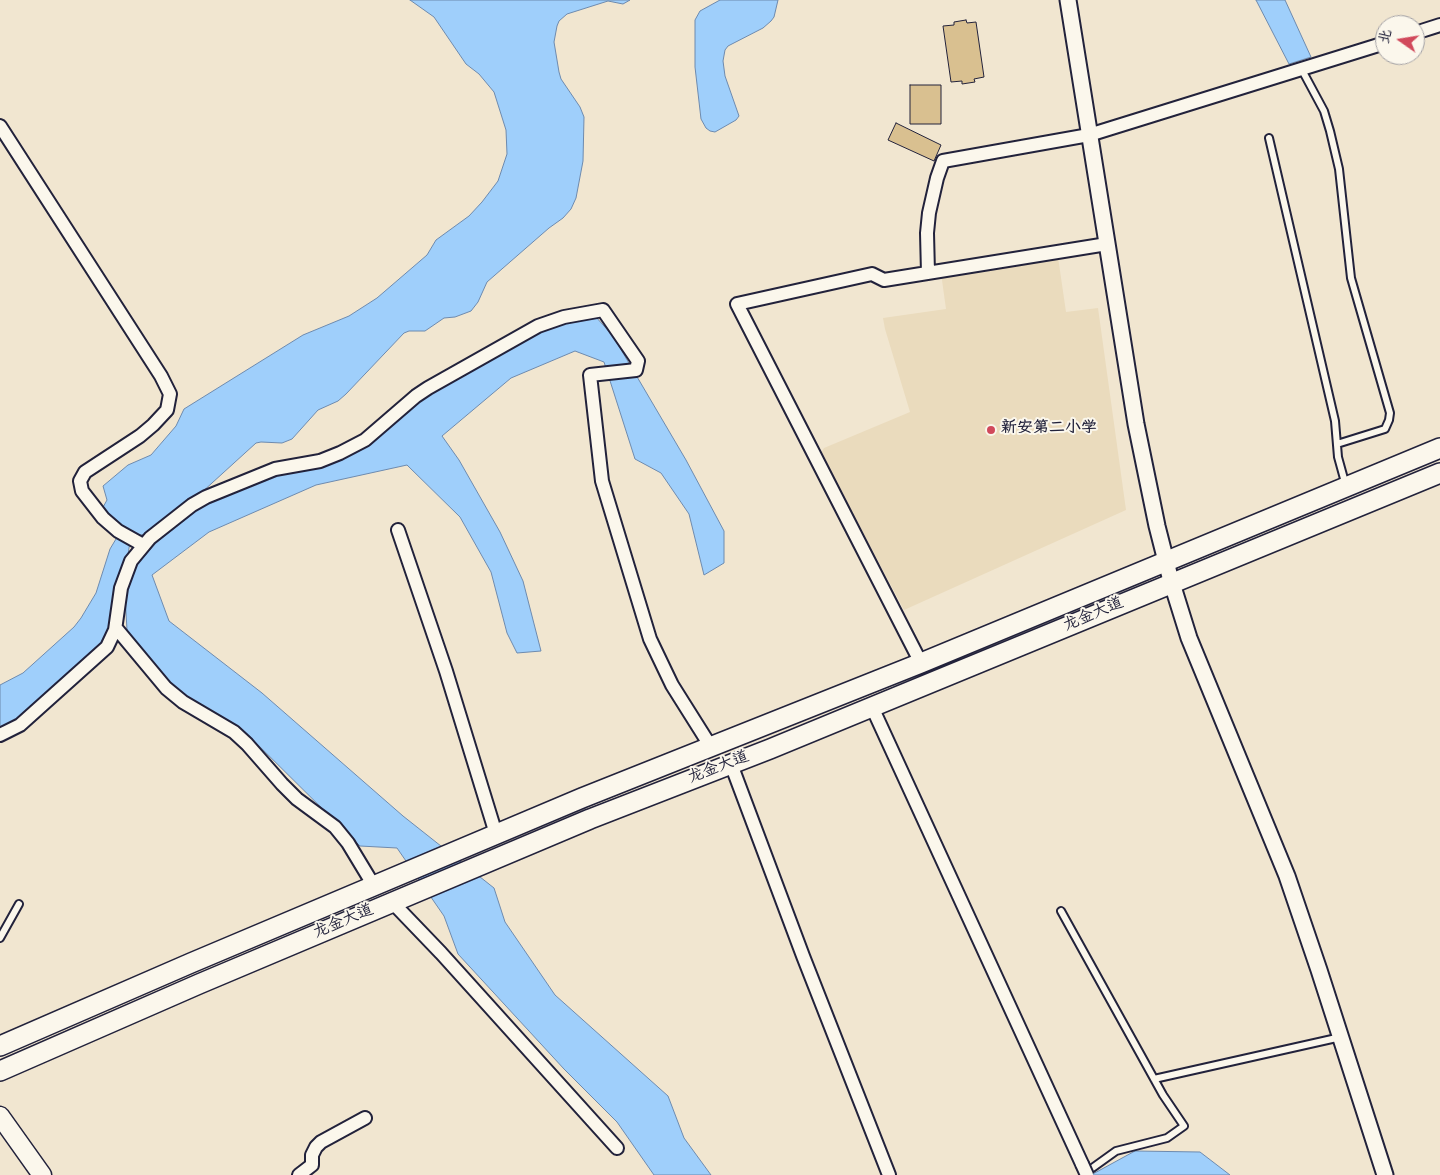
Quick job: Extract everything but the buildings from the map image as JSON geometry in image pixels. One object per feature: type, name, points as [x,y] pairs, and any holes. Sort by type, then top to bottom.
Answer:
[{"type":"main road","name":"龙金大道","points":[[0,1046],[582,798],[921,663],[1440,448]]},
{"type":"main road","name":"龙金大道","points":[[0,1071],[590,819],[872,707],[1440,473]]},
{"type":"main road","points":[[0,1116],[42,1175]]},
{"type":"street","points":[[1068,0],[1136,424],[1156,526],[1189,638],[1287,876],[1385,1175]]},
{"type":"street","points":[[1425,30],[1440,25]]},
{"type":"street","points":[[928,274],[927,233],[929,213],[932,195],[943,161],[1089,135],[1375,46]]},
{"type":"street","points":[[0,126],[161,376],[170,394],[167,410],[153,425],[140,436],[85,472],[80,481],[82,491],[103,518],[118,531],[143,545]]},
{"type":"street","points":[[921,663],[737,304],[872,274],[884,280],[1107,244]]},
{"type":"street","points":[[0,734],[20,725],[107,647],[116,628],[121,588],[127,570],[137,552],[192,505],[275,469],[320,461],[330,457],[365,440],[416,396],[538,326],[564,317],[602,310],[638,362],[636,370],[590,375],[602,481],[650,639],[672,685],[711,747]]},
{"type":"street","points":[[398,530],[446,671],[496,834]]},
{"type":"street","points":[[116,628],[166,688],[183,702],[234,732],[282,784],[335,827],[348,843],[374,886]]},
{"type":"street","points":[[872,707],[1084,1171]]},
{"type":"street","points":[[731,764],[803,956],[889,1175]]},
{"type":"street","points":[[401,899],[441,953],[616,1148]]},
{"type":"street","points":[[299,1175],[312,1165],[312,1155],[320,1142],[365,1118]]},
{"type":"lane","points":[[1302,70],[1324,111],[1332,138],[1339,169],[1351,278],[1390,413],[1385,428],[1337,444]]},
{"type":"lane","points":[[1269,138],[1335,421],[1338,457],[1346,487]]},
{"type":"lane","points":[[0,938],[19,904]]},
{"type":"lane","points":[[1061,911],[1154,1079],[1184,1126],[1167,1138],[1116,1152],[1084,1171]]},
{"type":"lane","points":[[1154,1079],[1341,1037]]},
{"type":"shaded area","name":"新安第二小学","points":[[1058,257],[1066,312],[1098,308],[1126,510],[904,610],[821,453],[824,448],[910,412],[883,318],[946,309],[941,273]]},
{"type":"water","points":[[410,0],[630,0],[623,4],[608,1],[567,14],[559,21],[557,26],[554,42],[561,79],[580,107],[584,117],[583,161],[576,198],[571,209],[563,218],[487,282],[478,302],[471,311],[455,317],[444,318],[425,331],[409,331],[404,333],[346,394],[338,401],[318,410],[292,439],[282,443],[256,443],[201,493],[182,504],[155,529],[136,536],[115,524],[102,509],[107,500],[103,486],[128,465],[151,455],[176,426],[184,409],[303,335],[349,316],[377,298],[427,255],[436,240],[469,216],[498,181],[507,154],[506,130],[494,92],[479,74],[466,64],[434,17]]},
{"type":"water","points":[[720,0],[778,0],[774,17],[771,21],[763,28],[728,46],[725,50],[723,61],[725,76],[739,116],[736,120],[715,132],[706,128],[701,119],[695,67],[695,20],[700,11]]},
{"type":"water","points":[[1256,0],[1285,0],[1311,57],[1289,64]]},
{"type":"water","points":[[595,316],[613,336],[686,460],[724,531],[724,563],[704,575],[689,514],[661,473],[635,459],[604,362],[575,351],[511,378],[442,436],[459,460],[500,532],[523,581],[541,651],[517,653],[507,633],[491,572],[460,517],[407,465],[316,485],[209,532],[152,575],[169,621],[262,693],[403,816],[494,888],[505,922],[555,995],[668,1096],[684,1138],[711,1175],[654,1175],[617,1122],[564,1069],[458,954],[444,916],[397,848],[360,846],[243,730],[173,688],[136,646],[127,630],[125,596],[133,569],[156,543],[207,502],[271,474],[323,464],[367,447],[424,395],[545,328]]},
{"type":"water","points":[[119,534],[130,541],[128,555],[121,569],[115,620],[105,641],[15,723],[0,728],[0,685],[23,673],[74,627],[96,593],[110,549]]},
{"type":"water","points":[[1135,1151],[1200,1152],[1230,1175],[1091,1175]]},
{"type":"place","name":"新安第二小学","points":[[991,430]]}]
